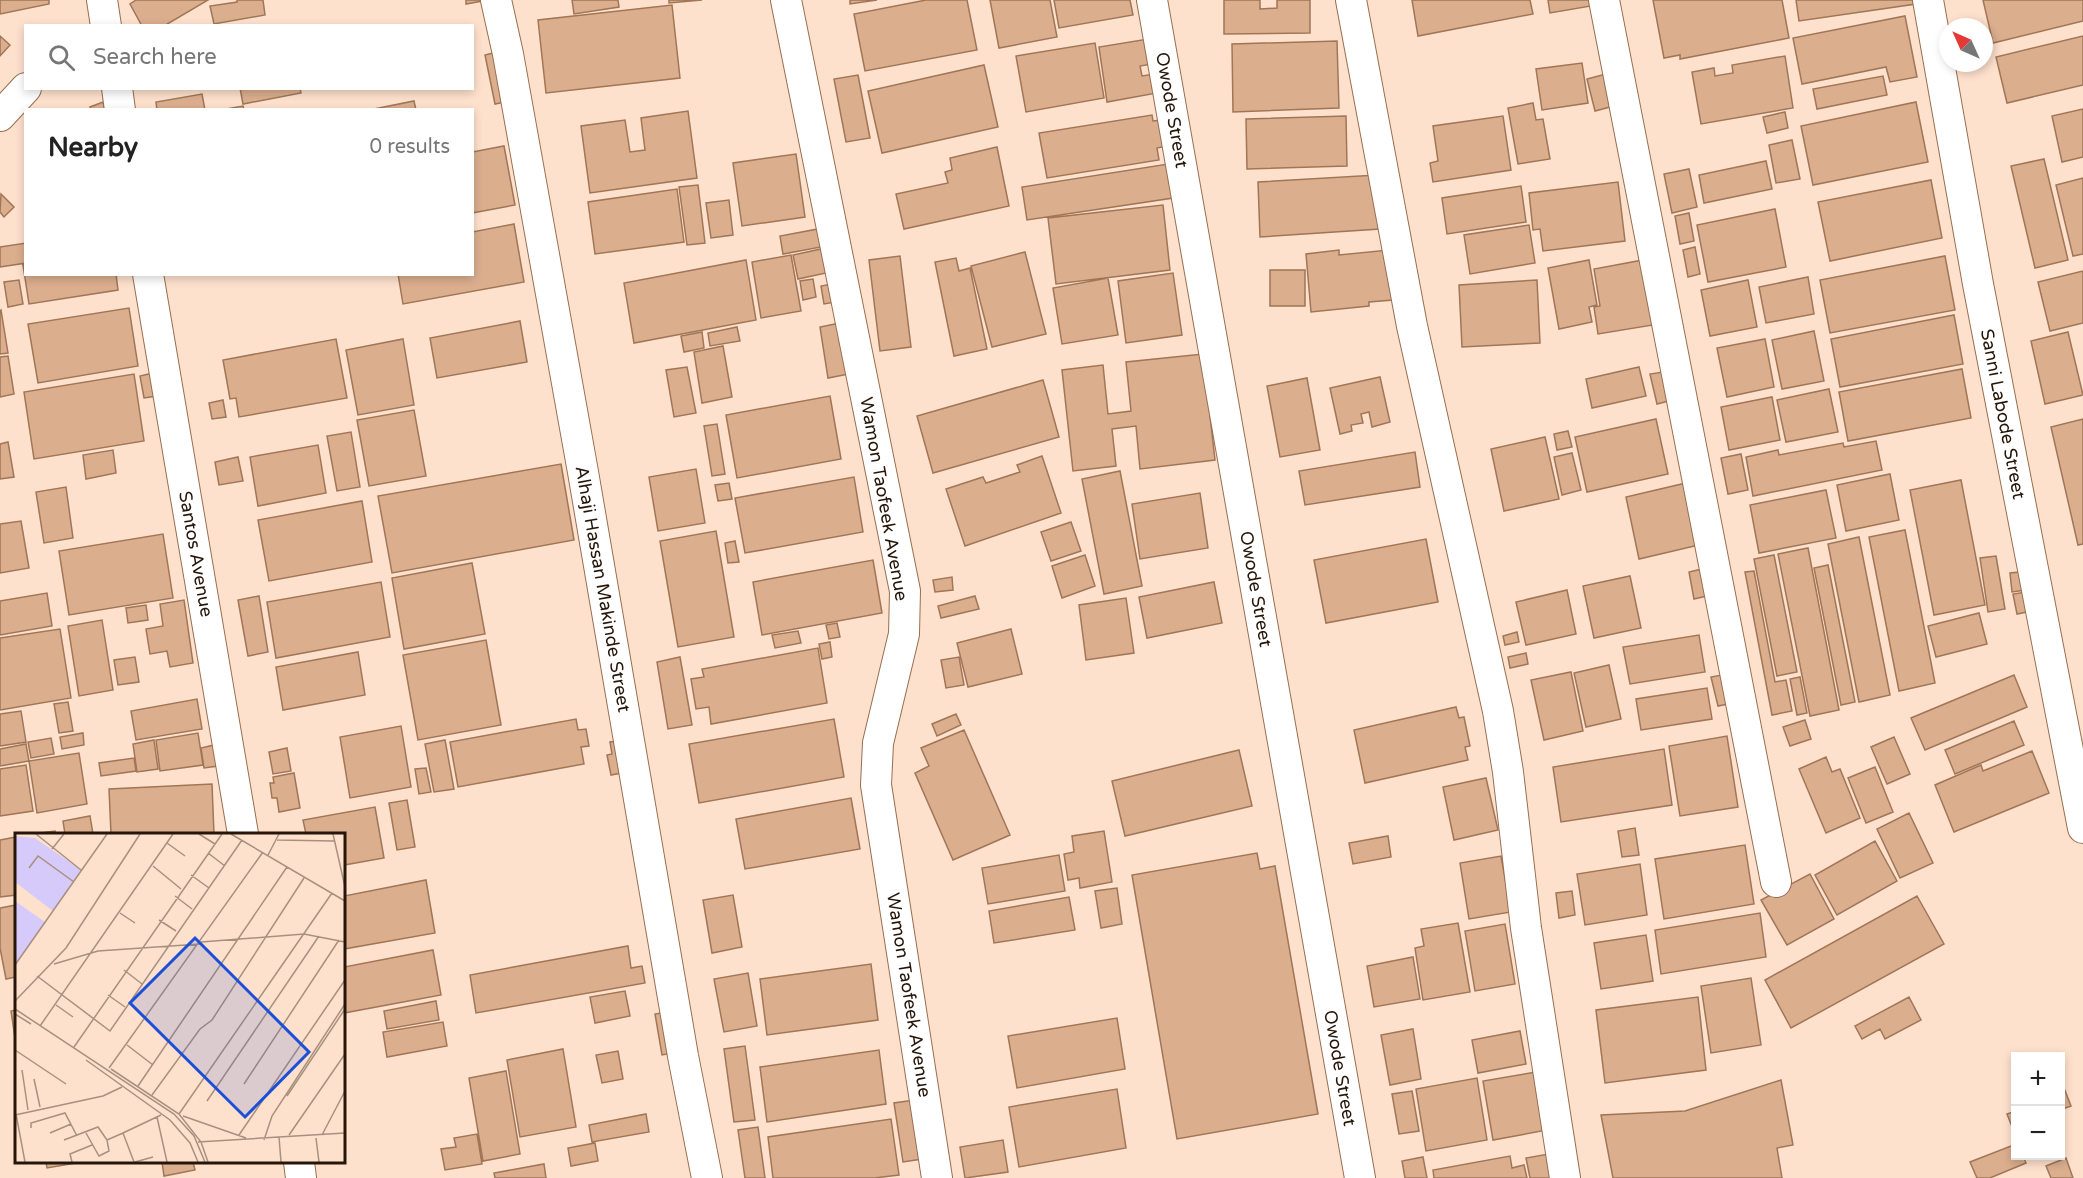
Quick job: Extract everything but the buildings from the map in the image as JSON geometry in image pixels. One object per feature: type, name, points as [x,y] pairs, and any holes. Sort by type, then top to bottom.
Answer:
[{"type":"street","name":"Alhaji Hassan Makinde Street","points":[[496,0],[508,54],[583,472],[683,1056],[707,1178]]},
{"type":"street","name":"Wamon Taofeek Avenue","points":[[786,0],[905,591],[904,634],[878,744],[876,785],[937,1178]]},
{"type":"street","name":"Owode Street","points":[[1152,0],[1360,1178]]},
{"type":"street","points":[[1351,0],[1412,326],[1498,711],[1508,772],[1526,928],[1565,1178]]},
{"type":"street","points":[[1604,0],[1776,882]]},
{"type":"street","name":"Sanni Labode Street","points":[[1928,0],[1954,157],[2083,828]]},
{"type":"street","points":[[0,116],[24,90]]},
{"type":"street","points":[[117,90],[120,108]]},
{"type":"street","name":"Santos Avenue","points":[[148,276],[243,833]]},
{"type":"street","points":[[299,1163],[302,1178]]}]
